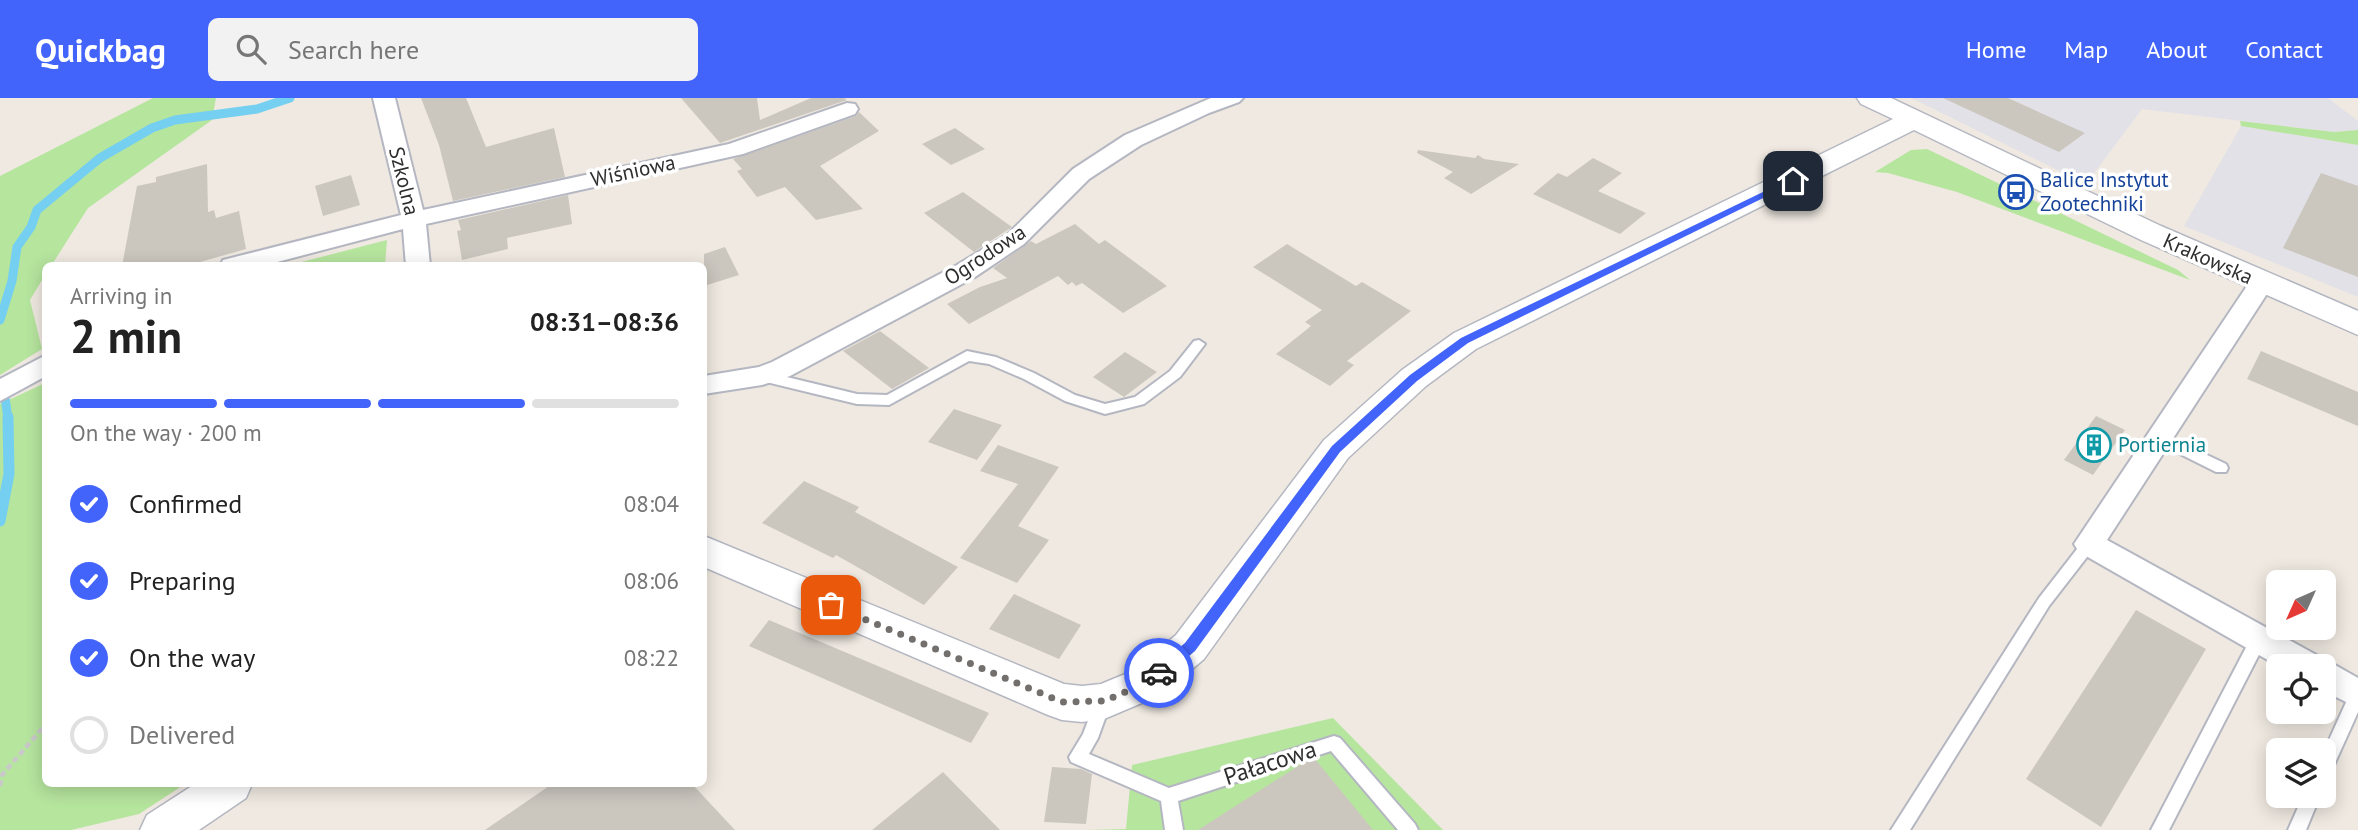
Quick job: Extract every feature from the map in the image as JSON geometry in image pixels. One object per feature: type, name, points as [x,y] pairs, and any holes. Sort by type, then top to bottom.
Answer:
[{"type":"street","name":"Szkolna","points":[[384,98],[414,219],[418,262]]},
{"type":"street","name":"Ogrodowa","points":[[707,385],[762,376],[781,369],[966,271],[1006,245],[1042,215],[1082,174],[1133,140],[1201,108],[1232,98]]},
{"type":"street","name":"Krakowska","points":[[1870,98],[2262,283],[2358,324]]},
{"type":"street","name":"Wiśniowa","points":[[247,262],[414,219],[735,149],[846,109]]},
{"type":"street","points":[[707,552],[1062,702],[1104,701],[1149,682],[1190,647],[1336,449],[1413,378],[1465,341],[1846,155],[1914,119]]},
{"type":"street","points":[[2262,283],[2089,544],[2286,654]]},
{"type":"street","points":[[0,391],[42,366]]},
{"type":"street","points":[[2336,682],[2358,694]]},
{"type":"street","points":[[162,830],[226,787]]},
{"type":"lane","name":"Ogrodowa","points":[[762,376],[858,399],[889,400],[967,356],[991,360],[1070,398],[1105,409],[1139,401],[1175,374],[1199,344]]},
{"type":"lane","points":[[2161,438],[2221,468]]},
{"type":"lane","points":[[1900,830],[2043,602],[2089,544]]},
{"type":"lane","points":[[2160,830],[2259,639]]},
{"type":"lane","points":[[2336,743],[2358,694]]},
{"type":"lane","points":[[1104,701],[1090,738],[1077,757],[1169,796],[1174,830]]},
{"type":"lane","name":"Pałacowa","points":[[1169,796],[1335,743],[1409,830]]},
{"type":"lane","points":[[2297,830],[2307,808]]},
{"type":"path","points":[[0,786],[2,775],[42,729]]},
{"type":"shaded area","points":[[1911,98],[2328,98],[2358,121],[2358,130],[2334,132],[2142,109],[2086,184]]},
{"type":"shaded area","points":[[2241,126],[2358,145],[2358,297],[2184,226]]},
{"type":"green space","points":[[153,98],[216,98],[212,120],[88,208],[54,262],[42,262],[42,280],[30,300],[42,349],[0,375],[0,176]]},
{"type":"green space","points":[[2240,121],[2334,132],[2358,130],[2358,145],[2241,126]]},
{"type":"green space","points":[[1927,149],[2178,270],[2190,280],[1957,192],[1888,173],[1875,172],[1911,150]]},
{"type":"green space","points":[[387,240],[385,262],[302,262]]},
{"type":"green space","points":[[42,384],[42,787],[180,787],[139,814],[71,830],[0,830],[0,404]]},
{"type":"green space","points":[[1333,718],[1443,830],[1087,830],[1126,829],[1132,765]]},
{"type":"building","points":[[421,98],[466,98],[486,147],[554,128],[565,177],[453,201],[439,145]]},
{"type":"building","points":[[681,98],[757,98],[760,120],[811,98],[847,100],[720,143]]},
{"type":"building","points":[[1943,98],[2008,98],[2085,133],[2059,152]]},
{"type":"building","points":[[859,112],[879,131],[820,166],[863,209],[816,220],[785,187],[757,197],[737,171],[742,169],[733,159],[856,116]]},
{"type":"building","points":[[955,128],[985,149],[951,165],[922,144]]},
{"type":"building","points":[[1418,150],[1475,158],[1478,155],[1484,159],[1519,164],[1471,194],[1444,178],[1453,172],[1417,153]]},
{"type":"building","points":[[1593,158],[1622,173],[1598,191],[1646,213],[1620,234],[1533,194],[1558,173],[1567,177]]},
{"type":"building","points":[[207,164],[208,212],[214,210],[216,218],[239,211],[246,249],[200,262],[123,262],[137,186],[156,182],[156,177]]},
{"type":"building","points":[[2321,173],[2358,186],[2358,277],[2283,248]]},
{"type":"building","points":[[351,175],[360,205],[323,216],[315,186]]},
{"type":"building","points":[[963,192],[1012,227],[974,252],[924,213]]},
{"type":"building","points":[[568,195],[572,224],[507,238],[508,249],[462,260],[458,220]]},
{"type":"building","points":[[1075,224],[1099,244],[1105,240],[1167,286],[1123,313],[1082,283],[1076,286],[1072,282],[1068,285],[1058,276],[969,324],[947,304],[980,287],[1007,278],[993,268],[1031,241],[1036,244]]},
{"type":"building","points":[[1287,244],[1356,286],[1362,282],[1411,311],[1347,361],[1354,365],[1330,386],[1276,354],[1311,326],[1305,322],[1322,310],[1253,267]]},
{"type":"building","points":[[725,247],[739,275],[707,285],[707,262],[704,262],[704,254]]},
{"type":"building","points":[[880,331],[929,368],[892,389],[843,351]]},
{"type":"building","points":[[2261,351],[2358,392],[2358,426],[2247,379]]},
{"type":"building","points":[[1125,352],[1157,372],[1124,397],[1093,377]]},
{"type":"building","points":[[954,409],[1002,425],[977,460],[928,442]]},
{"type":"building","name":"Portiernia","points":[[2096,416],[2125,430],[2093,475],[2064,460]]},
{"type":"building","points":[[998,445],[1059,467],[1018,526],[1049,540],[1017,583],[960,558],[1018,484],[980,471]]},
{"type":"building","points":[[804,481],[859,507],[855,512],[958,567],[924,605],[836,555],[833,558],[762,523]]},
{"type":"building","points":[[1014,594],[1081,625],[1059,659],[989,629]]},
{"type":"building","points":[[2136,610],[2206,649],[2101,827],[2026,779]]},
{"type":"building","points":[[769,620],[989,713],[971,743],[749,646]]},
{"type":"building","points":[[1315,759],[1373,830],[1198,830],[1303,763]]},
{"type":"building","points":[[1052,767],[1081,769],[1092,774],[1086,824],[1044,822]]},
{"type":"building","points":[[943,772],[1000,830],[872,830]]},
{"type":"building","points":[[548,787],[695,787],[735,830],[485,830]]},
{"type":"waterway","points":[[0,320],[12,281],[17,247],[31,227],[37,210],[100,158],[152,128],[175,120],[257,109],[290,98]]},
{"type":"waterway","points":[[5,397],[8,419]]},
{"type":"waterway","points":[[0,521],[9,474],[8,417]]},
{"type":"way so far","points":[[831,605],[1062,702],[1082,704],[1104,701],[1149,682],[1159,673]]},
{"type":"place","name":"Balice Instytut Zootechniki","points":[[2016,192]]},
{"type":"place","name":"Portiernia","points":[[2094,445]]},
{"type":"route","points":[[1159,673],[1190,647],[1336,449],[1413,378],[1465,341],[1793,181]]}]
